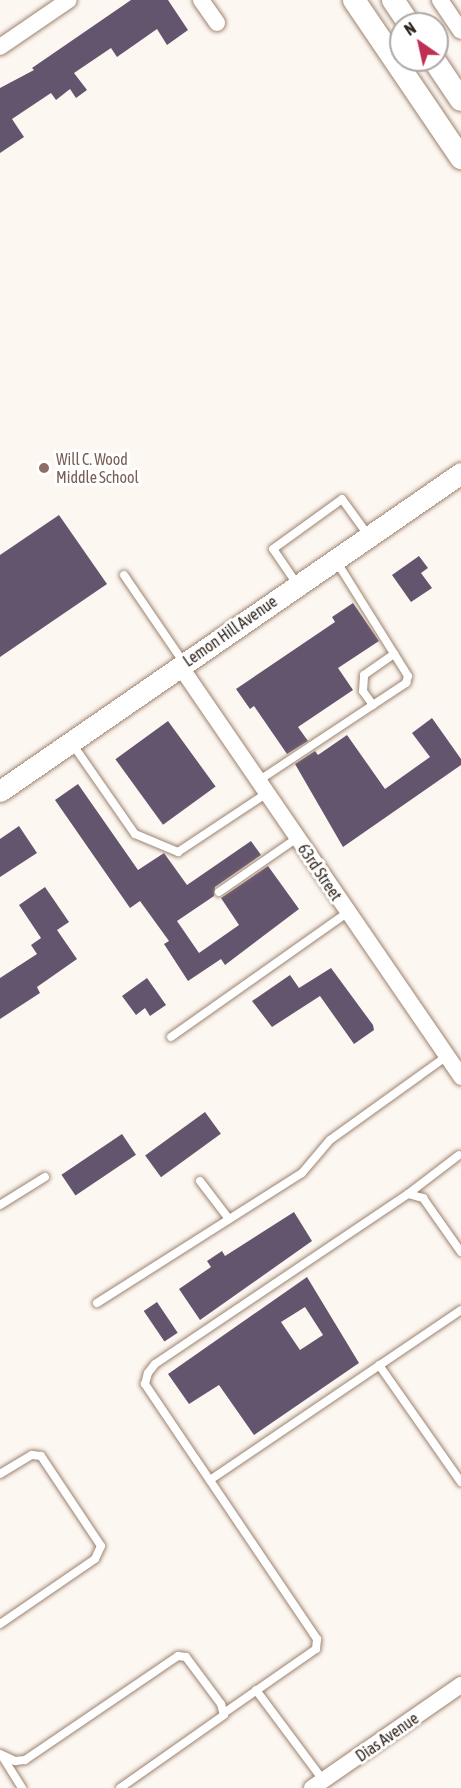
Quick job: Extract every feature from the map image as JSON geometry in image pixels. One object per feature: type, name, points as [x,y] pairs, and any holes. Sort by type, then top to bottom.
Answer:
[{"type":"main road","points":[[354,0],[461,158]]},
{"type":"main road","points":[[442,72],[461,100]]},
{"type":"street","points":[[0,47],[69,0]]},
{"type":"street","points":[[201,0],[217,24]]},
{"type":"street","points":[[440,0],[461,31]]},
{"type":"street","name":"Lemon Hill Avenue","points":[[0,791],[461,473]]},
{"type":"street","name":"63rd Street","points":[[182,664],[297,838],[461,1077]]},
{"type":"street","name":"Dias Avenue","points":[[318,1784],[461,1685]]},
{"type":"lane","points":[[297,585],[273,549],[342,499],[368,535]]},
{"type":"lane","points":[[71,742],[135,834],[178,852],[373,705],[406,683],[408,676],[334,559]]},
{"type":"lane","points":[[124,575],[182,664]]},
{"type":"lane","points":[[373,705],[363,691],[364,675],[394,654]]},
{"type":"lane","points":[[219,892],[297,838]]},
{"type":"lane","points":[[171,1037],[348,912]]},
{"type":"lane","points":[[97,1303],[302,1173],[330,1140],[447,1056]]},
{"type":"lane","points":[[120,1788],[316,1649],[317,1639],[145,1384],[148,1373],[155,1364],[408,1194],[459,1155]]},
{"type":"lane","points":[[0,1205],[45,1177]]},
{"type":"lane","points":[[200,1181],[229,1219]]},
{"type":"lane","points":[[408,1194],[423,1197],[461,1252]]},
{"type":"lane","points":[[210,1480],[461,1310]]},
{"type":"lane","points":[[379,1365],[461,1482]]},
{"type":"lane","points":[[0,1474],[32,1455],[41,1456],[101,1546],[95,1559],[0,1624]]},
{"type":"lane","points":[[1,1755],[15,1761],[24,1760],[178,1656],[192,1662],[224,1713]]},
{"type":"lane","points":[[256,1690],[318,1784]]},
{"type":"lane","points":[[1,1755],[22,1788]]},
{"type":"building","points":[[131,0],[168,0],[188,30],[167,45],[157,29],[117,57],[111,48],[74,73],[87,90],[76,98],[70,89],[56,100],[51,93],[12,119],[24,137],[0,153],[0,88],[34,70],[32,68]]},
{"type":"building","points":[[59,515],[107,584],[0,657],[0,555]]},
{"type":"building","points":[[419,556],[428,568],[421,573],[432,588],[411,602],[392,575]]},
{"type":"building","points":[[353,603],[379,641],[338,668],[353,690],[298,727],[308,741],[287,754],[254,706],[250,709],[236,689],[335,622],[332,617]]},
{"type":"building","points":[[432,718],[461,759],[461,765],[343,847],[295,764],[315,751],[318,755],[347,735],[385,789],[430,757],[412,733]]},
{"type":"building","points":[[168,721],[216,787],[163,825],[115,759]]},
{"type":"building","points":[[78,784],[138,870],[164,853],[187,885],[251,841],[261,855],[215,887],[214,896],[177,921],[199,953],[239,925],[221,898],[268,866],[299,909],[225,965],[221,959],[188,981],[164,944],[169,941],[140,901],[130,908],[55,800]]},
{"type":"building","points":[[19,826],[37,853],[0,877],[0,839]]},
{"type":"building","points":[[45,887],[69,922],[57,930],[77,959],[37,987],[40,993],[0,1019],[0,978],[37,954],[31,945],[41,938],[19,905]]},
{"type":"building","points":[[331,968],[373,1025],[374,1030],[354,1044],[320,996],[272,1027],[252,1001],[290,975],[299,988]]},
{"type":"building","points":[[147,978],[166,1005],[150,1016],[145,1008],[136,1015],[122,996]]},
{"type":"building","points":[[205,1112],[221,1134],[161,1177],[145,1155]]},
{"type":"building","points":[[122,1134],[136,1155],[75,1196],[61,1175]]},
{"type":"building","points":[[294,1212],[312,1241],[200,1320],[179,1289],[211,1267],[207,1261],[222,1251],[225,1256]]},
{"type":"building","points":[[307,1277],[359,1363],[254,1435],[219,1385],[189,1404],[168,1374]],"holes":[[[305,1307],[323,1335],[300,1350],[281,1322]]]},
{"type":"building","points":[[157,1302],[178,1333],[164,1342],[144,1311]]},
{"type":"place","name":"Will C. Wood Middle School","points":[[44,468]]}]
